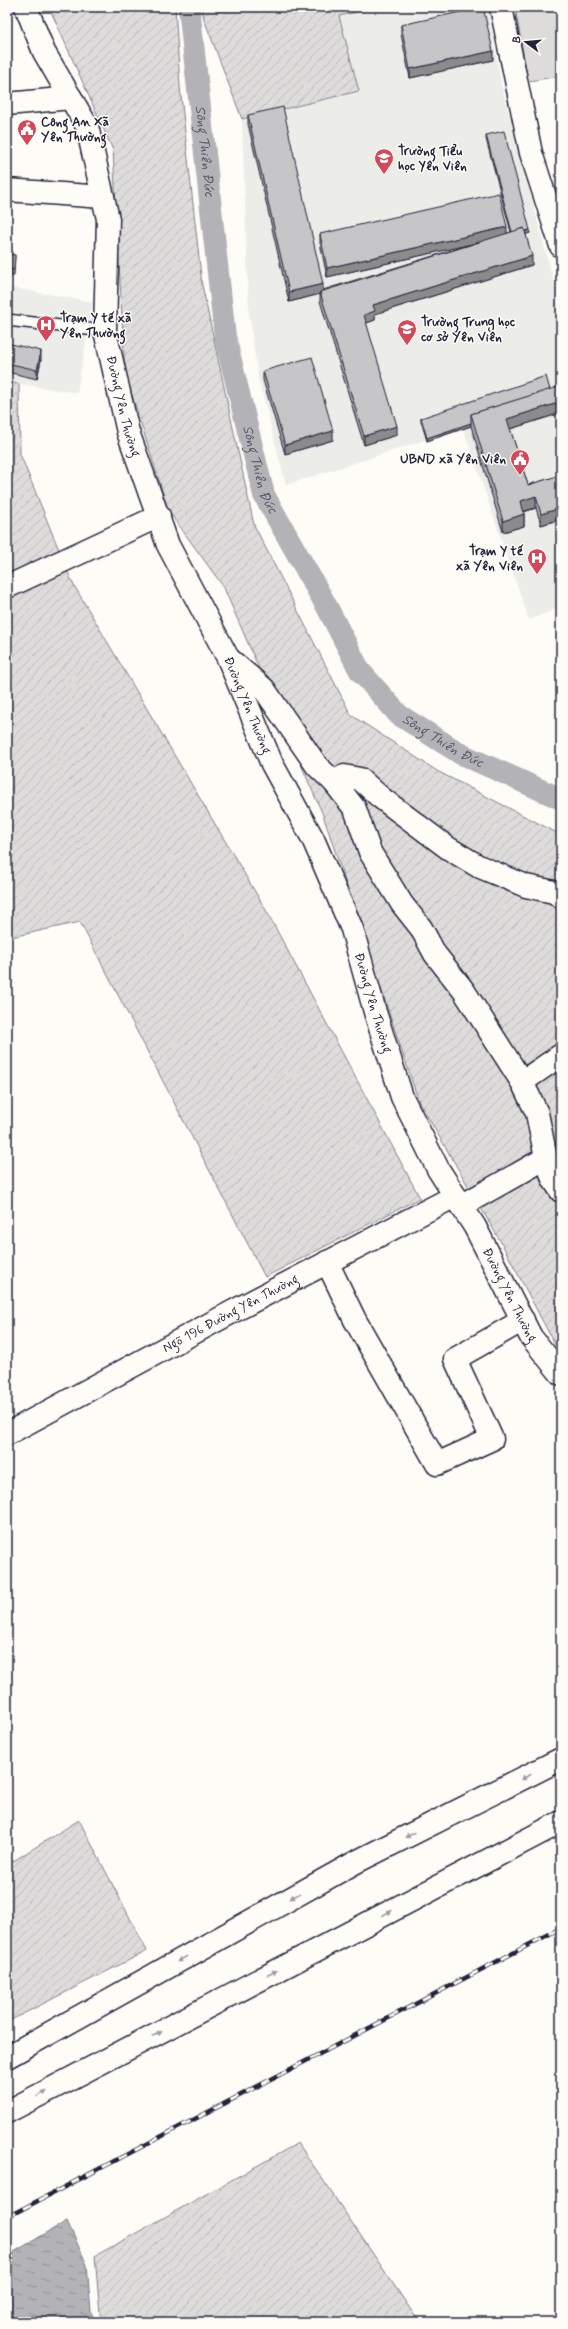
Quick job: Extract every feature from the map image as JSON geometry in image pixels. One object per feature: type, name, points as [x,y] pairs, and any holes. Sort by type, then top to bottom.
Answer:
[{"type":"main road","name":"Đường Yên Thường","points":[[26,7],[44,52],[88,126],[108,218],[105,331],[128,432],[159,516],[168,546],[228,658],[272,764],[313,839],[352,929],[375,1012],[402,1097],[438,1170],[475,1227],[531,1337],[557,1366]]},
{"type":"main road","points":[[501,7],[531,153],[561,246]]},
{"type":"main road","points":[[7,104],[71,98]]},
{"type":"main road","points":[[7,190],[103,197]]},
{"type":"main road","points":[[7,586],[159,516]]},
{"type":"main road","points":[[228,658],[264,689],[317,766],[334,782],[355,810],[370,852],[402,904],[421,928],[435,954],[464,991],[522,1082],[537,1113],[546,1158],[553,1179],[561,1191]]},
{"type":"main road","points":[[334,782],[344,776],[360,779],[380,797],[448,848],[478,866],[526,886],[554,892],[561,897]]},
{"type":"main road","points":[[522,1082],[561,1055]]},
{"type":"main road","name":"Ngõ 196 Đường Yên Thường","points":[[7,1434],[327,1262],[546,1158]]},
{"type":"main road","points":[[327,1262],[355,1320],[437,1464],[492,1440],[455,1359],[523,1320]]},
{"type":"main road","points":[[7,2057],[356,1862],[561,1759]]},
{"type":"main road","points":[[7,2112],[561,1822]]},
{"type":"lane","points":[[7,320],[105,331]]},
{"type":"shaded area","points":[[49,7],[175,7],[180,87],[202,285],[254,525],[351,715],[437,771],[561,835],[561,1356],[502,1244],[419,1102],[323,815],[223,586],[169,512],[125,373],[113,150]]},
{"type":"shaded area","points":[[202,7],[380,7],[339,16],[359,91],[242,119],[204,19]]},
{"type":"shaded area","points":[[380,7],[488,7],[501,84],[561,309],[561,607],[529,620],[463,428],[286,485],[258,377],[249,314],[242,119],[359,91],[339,16]]},
{"type":"shaded area","points":[[515,7],[561,7],[561,76],[528,81]]},
{"type":"shaded area","name":"Trạm Y tế xã Yên Thường","points":[[7,287],[93,302],[77,393],[7,382]]},
{"type":"shaded area","points":[[7,382],[19,384],[20,454],[72,582],[267,912],[420,1198],[265,1277],[80,922],[7,938]]},
{"type":"shaded area","points":[[79,1820],[147,1951],[7,2022],[7,1865]]},
{"type":"shaded area","points":[[298,2143],[419,2322],[105,2322],[100,2314],[95,2256]]},
{"type":"water","points":[[67,2221],[87,2265],[91,2312],[95,2322],[7,2322],[7,2256]]},
{"type":"building","points":[[483,7],[493,51],[410,69],[401,25]]},
{"type":"building","points":[[283,107],[323,284],[289,292],[248,115]]},
{"type":"building","points":[[504,131],[530,230],[525,231],[524,228],[512,232],[486,135]]},
{"type":"building","points":[[499,193],[507,227],[327,268],[320,234]]},
{"type":"building","points":[[524,228],[532,256],[373,305],[375,311],[364,315],[397,426],[364,436],[320,292]]},
{"type":"building","points":[[7,254],[15,255],[14,270],[7,269]]},
{"type":"building","points":[[7,343],[41,351],[37,370],[7,363]]},
{"type":"building","points":[[312,357],[333,431],[285,445],[263,371]]},
{"type":"building","points":[[546,376],[550,390],[471,414],[471,423],[427,438],[421,418]]},
{"type":"building","points":[[561,386],[561,402],[507,419],[528,485],[561,475],[561,508],[541,514],[536,496],[521,501],[524,514],[503,521],[471,414]]},
{"type":"waterway","name":"Sông Thiên Đức","points":[[189,7],[225,337],[264,495],[326,605],[360,671],[399,715],[461,754],[561,799]]},
{"type":"railway","points":[[7,2217],[561,1928]]},
{"type":"place","name":"Công An Xã Yên Thường","points":[[27,146]]},
{"type":"place","name":"Trường Tiểu học Yên Viên","points":[[384,175]]},
{"type":"place","name":"Trạm Y tế xã Yên Thường","points":[[46,342]]},
{"type":"place","name":"Trường Trung học cơ sở Yên Viên","points":[[407,346]]},
{"type":"place","name":"UBND xã Yên Viên","points":[[520,476]]},
{"type":"place","name":"Trạm Y tế xã Yên Viên","points":[[537,575]]}]
